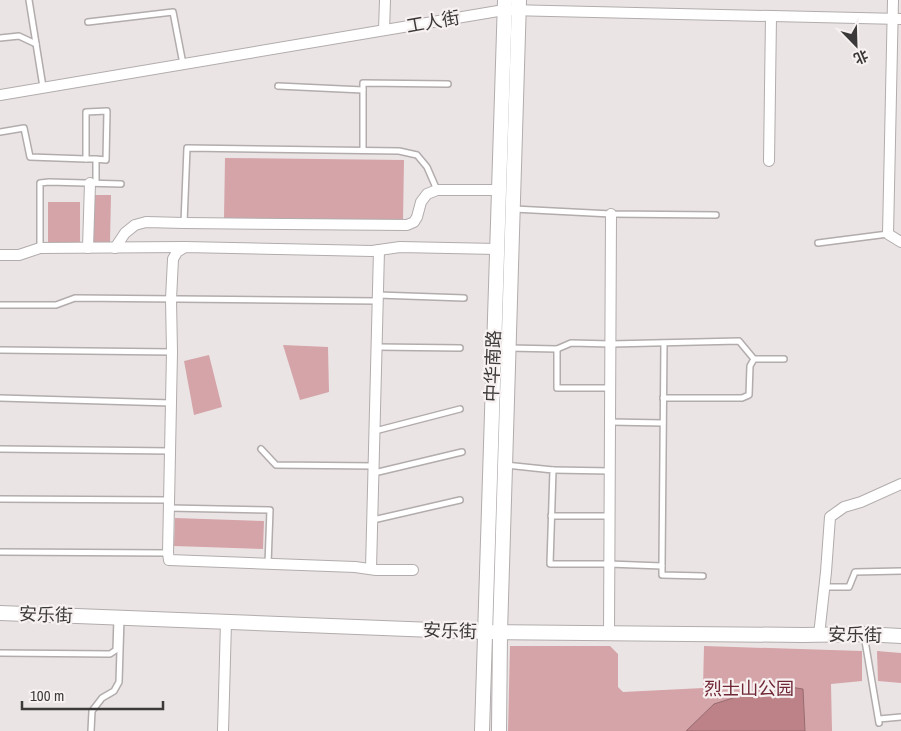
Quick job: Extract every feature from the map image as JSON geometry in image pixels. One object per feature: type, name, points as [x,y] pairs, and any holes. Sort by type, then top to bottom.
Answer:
[{"type":"main road","name":"中华南路","points":[[482,731],[504,5]]},
{"type":"main road","name":"中华南路","points":[[499,731],[500,633],[519,5]]},
{"type":"main road","name":"安乐街","points":[[0,613],[500,633],[864,634],[901,636]]},
{"type":"street","points":[[384,30],[385,0]]},
{"type":"street","points":[[893,0],[897,19],[888,234],[901,242]]},
{"type":"street","name":"工人街","points":[[0,95],[384,30],[504,5],[897,19]]},
{"type":"street","points":[[769,161],[771,16]]},
{"type":"street","points":[[88,248],[93,183]]},
{"type":"street","points":[[115,248],[125,233],[135,225],[146,222],[407,225],[414,222],[426,194],[437,190],[499,190]]},
{"type":"street","points":[[609,634],[611,214]]},
{"type":"street","points":[[159,247],[173,259]]},
{"type":"street","points":[[0,255],[19,255],[40,248],[185,247],[372,251],[400,247],[497,249]]},
{"type":"street","points":[[185,247],[177,252],[173,259],[169,560],[413,570]]},
{"type":"street","points":[[371,569],[379,250]]},
{"type":"street","points":[[819,635],[830,517],[844,507],[861,502],[901,484]]},
{"type":"street","points":[[223,731],[226,622]]},
{"type":"lane","points":[[29,0],[43,88]]},
{"type":"lane","points":[[88,22],[173,12],[183,64]]},
{"type":"lane","points":[[0,38],[19,36],[36,44]]},
{"type":"lane","points":[[363,150],[363,83],[448,84]]},
{"type":"lane","points":[[278,86],[363,90]]},
{"type":"lane","points":[[0,132],[24,128],[30,157],[106,160],[107,111],[86,112],[86,159]]},
{"type":"lane","points":[[184,223],[187,148],[400,151],[417,155],[427,167],[437,190]]},
{"type":"lane","points":[[93,183],[96,160]]},
{"type":"lane","points":[[40,248],[40,183],[121,184]]},
{"type":"lane","points":[[513,209],[611,214],[716,215]]},
{"type":"lane","points":[[818,243],[888,234]]},
{"type":"lane","points":[[0,305],[56,305],[76,298],[464,298]]},
{"type":"lane","points":[[509,348],[557,349],[571,343],[739,341],[754,359]]},
{"type":"lane","points":[[664,343],[662,575],[703,576]]},
{"type":"lane","points":[[377,347],[460,348]]},
{"type":"lane","points":[[557,349],[557,388],[610,388]]},
{"type":"lane","points":[[0,350],[172,352]]},
{"type":"lane","points":[[754,359],[784,359]]},
{"type":"lane","points":[[663,398],[742,398],[749,395],[750,366],[754,359]]},
{"type":"lane","points":[[0,398],[171,403]]},
{"type":"lane","points":[[374,432],[460,409]]},
{"type":"lane","points":[[610,422],[663,423]]},
{"type":"lane","points":[[0,449],[170,451]]},
{"type":"lane","points":[[261,449],[276,464],[373,470],[462,452]]},
{"type":"lane","points":[[506,465],[553,470],[610,471]]},
{"type":"lane","points":[[553,470],[550,564],[662,566]]},
{"type":"lane","points":[[0,499],[170,504],[270,510],[268,564]]},
{"type":"lane","points":[[372,520],[460,500]]},
{"type":"lane","points":[[551,516],[610,516]]},
{"type":"lane","points":[[0,552],[168,554]]},
{"type":"lane","points":[[824,587],[849,587],[855,572],[901,571]]},
{"type":"lane","points":[[0,653],[110,654],[116,650],[119,618]]},
{"type":"lane","points":[[91,731],[92,711],[102,698],[114,691],[119,682],[119,618]]},
{"type":"lane","points":[[864,634],[879,721],[901,717]]},
{"type":"green space","points":[[225,158],[404,160],[403,220],[224,218]]},
{"type":"green space","points":[[94,195],[111,195],[110,243],[93,243]]},
{"type":"green space","points":[[48,202],[80,202],[80,243],[48,244]]},
{"type":"green space","points":[[283,345],[328,347],[329,392],[300,400]]},
{"type":"green space","points":[[209,355],[222,407],[194,415],[184,361]]},
{"type":"green space","points":[[175,518],[264,521],[263,549],[174,546]]},
{"type":"green space","name":"烈士山公园","points":[[510,646],[610,646],[618,654],[618,687],[623,692],[703,688],[704,646],[862,651],[862,681],[831,684],[832,731],[508,731]]},
{"type":"green space","points":[[877,651],[901,653],[901,683],[878,681]]},
{"type":"shaded area","points":[[783,686],[803,689],[805,731],[686,731],[714,704],[758,690]]}]
